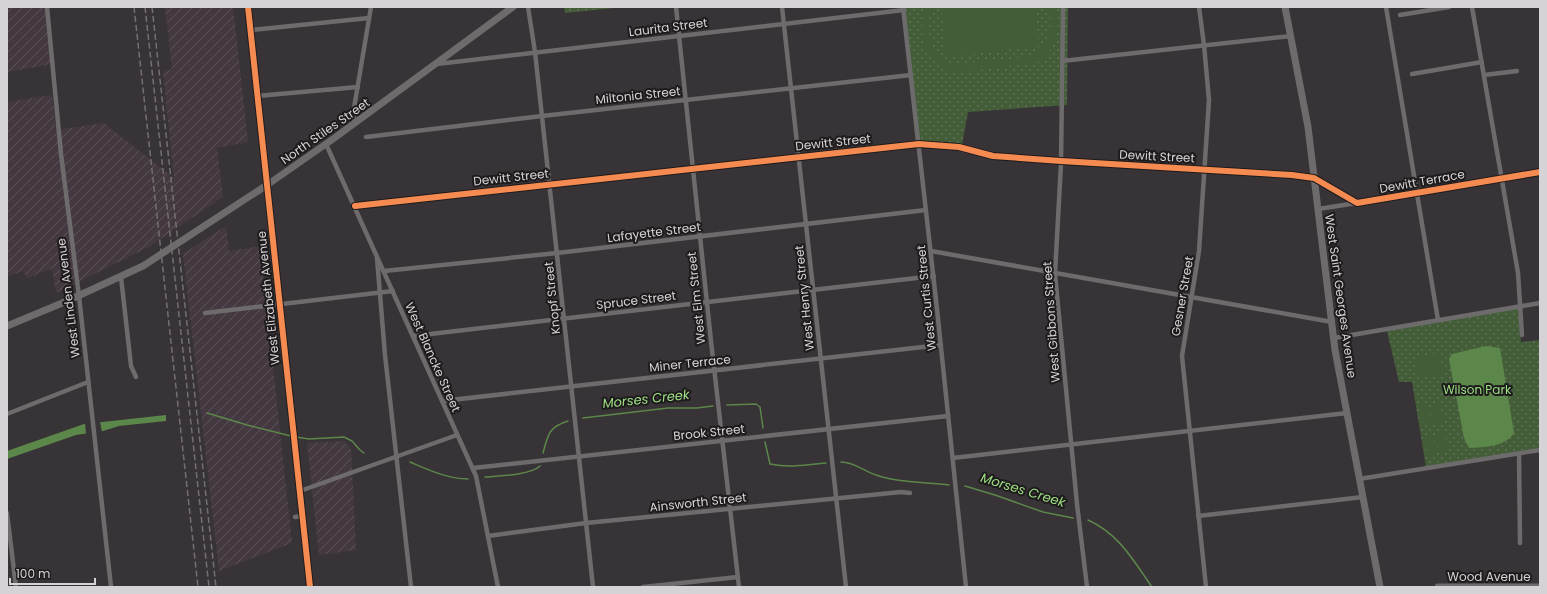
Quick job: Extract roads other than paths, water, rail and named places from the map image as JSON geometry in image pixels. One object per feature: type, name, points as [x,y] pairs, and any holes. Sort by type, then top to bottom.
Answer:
[{"type":"main road","name":"West Elizabeth Avenue","points":[[248,7],[310,587]]},
{"type":"main road","name":"North Stiles Street","points":[[7,326],[79,296],[121,277],[149,262],[326,144],[513,7]]},
{"type":"main road","name":"West Saint Georges Avenue","points":[[1285,7],[1308,126],[1334,338],[1380,587]]},
{"type":"main road","name":"Wood Avenue","points":[[1438,587],[1540,587]]},
{"type":"street","name":"West Linden Avenue","points":[[47,7],[61,154],[79,296],[111,587]]},
{"type":"street","points":[[355,123],[352,114],[371,7]]},
{"type":"street","name":"Knopf Street","points":[[528,7],[535,52],[594,587]]},
{"type":"street","name":"West Elm Street","points":[[676,7],[714,370],[739,587]]},
{"type":"street","name":"West Henry Street","points":[[782,7],[846,587]]},
{"type":"street","name":"West Gibbons Street","points":[[1063,7],[1061,162],[1055,274],[1071,444],[1087,587]]},
{"type":"street","name":"Gesner Street","points":[[1199,7],[1209,100],[1200,243],[1182,356],[1188,431],[1206,587]]},
{"type":"street","points":[[1386,7],[1438,320]]},
{"type":"street","points":[[1400,15],[1449,7]]},
{"type":"street","points":[[1472,7],[1518,273],[1522,335]]},
{"type":"street","name":"Laurita Street","points":[[436,64],[903,9]]},
{"type":"street","name":"West Curtis Street","points":[[903,9],[934,276],[966,587]]},
{"type":"street","points":[[251,30],[369,18]]},
{"type":"street","points":[[1062,61],[1291,36]]},
{"type":"street","points":[[1412,74],[1482,62]]},
{"type":"street","points":[[1484,75],[1517,71]]},
{"type":"street","name":"Miltonia Street","points":[[366,137],[911,75]]},
{"type":"street","points":[[258,96],[358,87]]},
{"type":"street","name":"West Blancke Street","points":[[326,144],[473,468],[480,492],[498,587]]},
{"type":"street","name":"Dewitt Street","points":[[355,206],[919,144],[959,147],[993,156],[1061,162],[1292,175],[1314,178]]},
{"type":"street","name":"Dewitt Terrace","points":[[1318,209],[1540,172]]},
{"type":"street","points":[[1314,178],[1356,203]]},
{"type":"street","name":"Lafayette Street","points":[[384,271],[557,253],[926,210]]},
{"type":"street","points":[[931,251],[1332,322]]},
{"type":"street","points":[[377,255],[379,293],[410,587]]},
{"type":"street","name":"Spruce Street","points":[[413,336],[934,276]]},
{"type":"street","points":[[121,277],[131,366],[136,377]]},
{"type":"street","points":[[205,313],[393,291]]},
{"type":"street","points":[[1334,338],[1540,303]]},
{"type":"street","name":"Miner Terrace","points":[[442,401],[941,345]]},
{"type":"street","points":[[7,414],[88,382]]},
{"type":"street","points":[[952,458],[1347,413]]},
{"type":"street","name":"Brook Street","points":[[473,468],[948,416]]},
{"type":"street","points":[[300,491],[457,435]]},
{"type":"street","points":[[1359,479],[1540,450]]},
{"type":"street","points":[[1518,454],[1520,543]]},
{"type":"street","name":"Ainsworth Street","points":[[488,536],[586,523],[901,492],[910,493]]},
{"type":"street","points":[[1198,516],[1363,497]]},
{"type":"street","points":[[7,513],[16,587]]},
{"type":"street","points":[[295,517],[302,516]]},
{"type":"street","points":[[643,587],[738,577]]},
{"type":"waterway","name":"Morses Creek","points":[[727,405],[756,404],[760,407],[763,428]]},
{"type":"waterway","name":"Morses Creek","points":[[583,418],[668,408],[697,408],[713,406]]},
{"type":"waterway","name":"Morses Creek","points":[[207,413],[291,436]]},
{"type":"waterway","name":"Morses Creek","points":[[543,453],[550,432],[557,426],[568,421]]},
{"type":"waterway","name":"Morses Creek","points":[[296,437],[309,439],[344,437],[352,441],[364,453]]},
{"type":"waterway","name":"Morses Creek","points":[[765,442],[770,464],[791,466],[826,463]]},
{"type":"waterway","name":"Morses Creek","points":[[410,462],[446,476],[468,479]]},
{"type":"waterway","name":"Morses Creek","points":[[841,462],[850,463],[876,475],[894,480],[949,485]]},
{"type":"waterway","name":"Morses Creek","points":[[485,477],[522,473],[536,469],[540,466]]},
{"type":"waterway","name":"Morses Creek","points":[[965,486],[1043,512],[1073,518]]},
{"type":"waterway","name":"Morses Creek","points":[[1088,520],[1099,526],[1117,540],[1132,558],[1152,587]]},
{"type":"railway","points":[[134,7],[198,587]]},
{"type":"railway","points":[[145,7],[209,587]]},
{"type":"railway","points":[[152,7],[216,587]]},
{"type":"park label","name":"Wilson Park","points":[[1477,389]]}]
